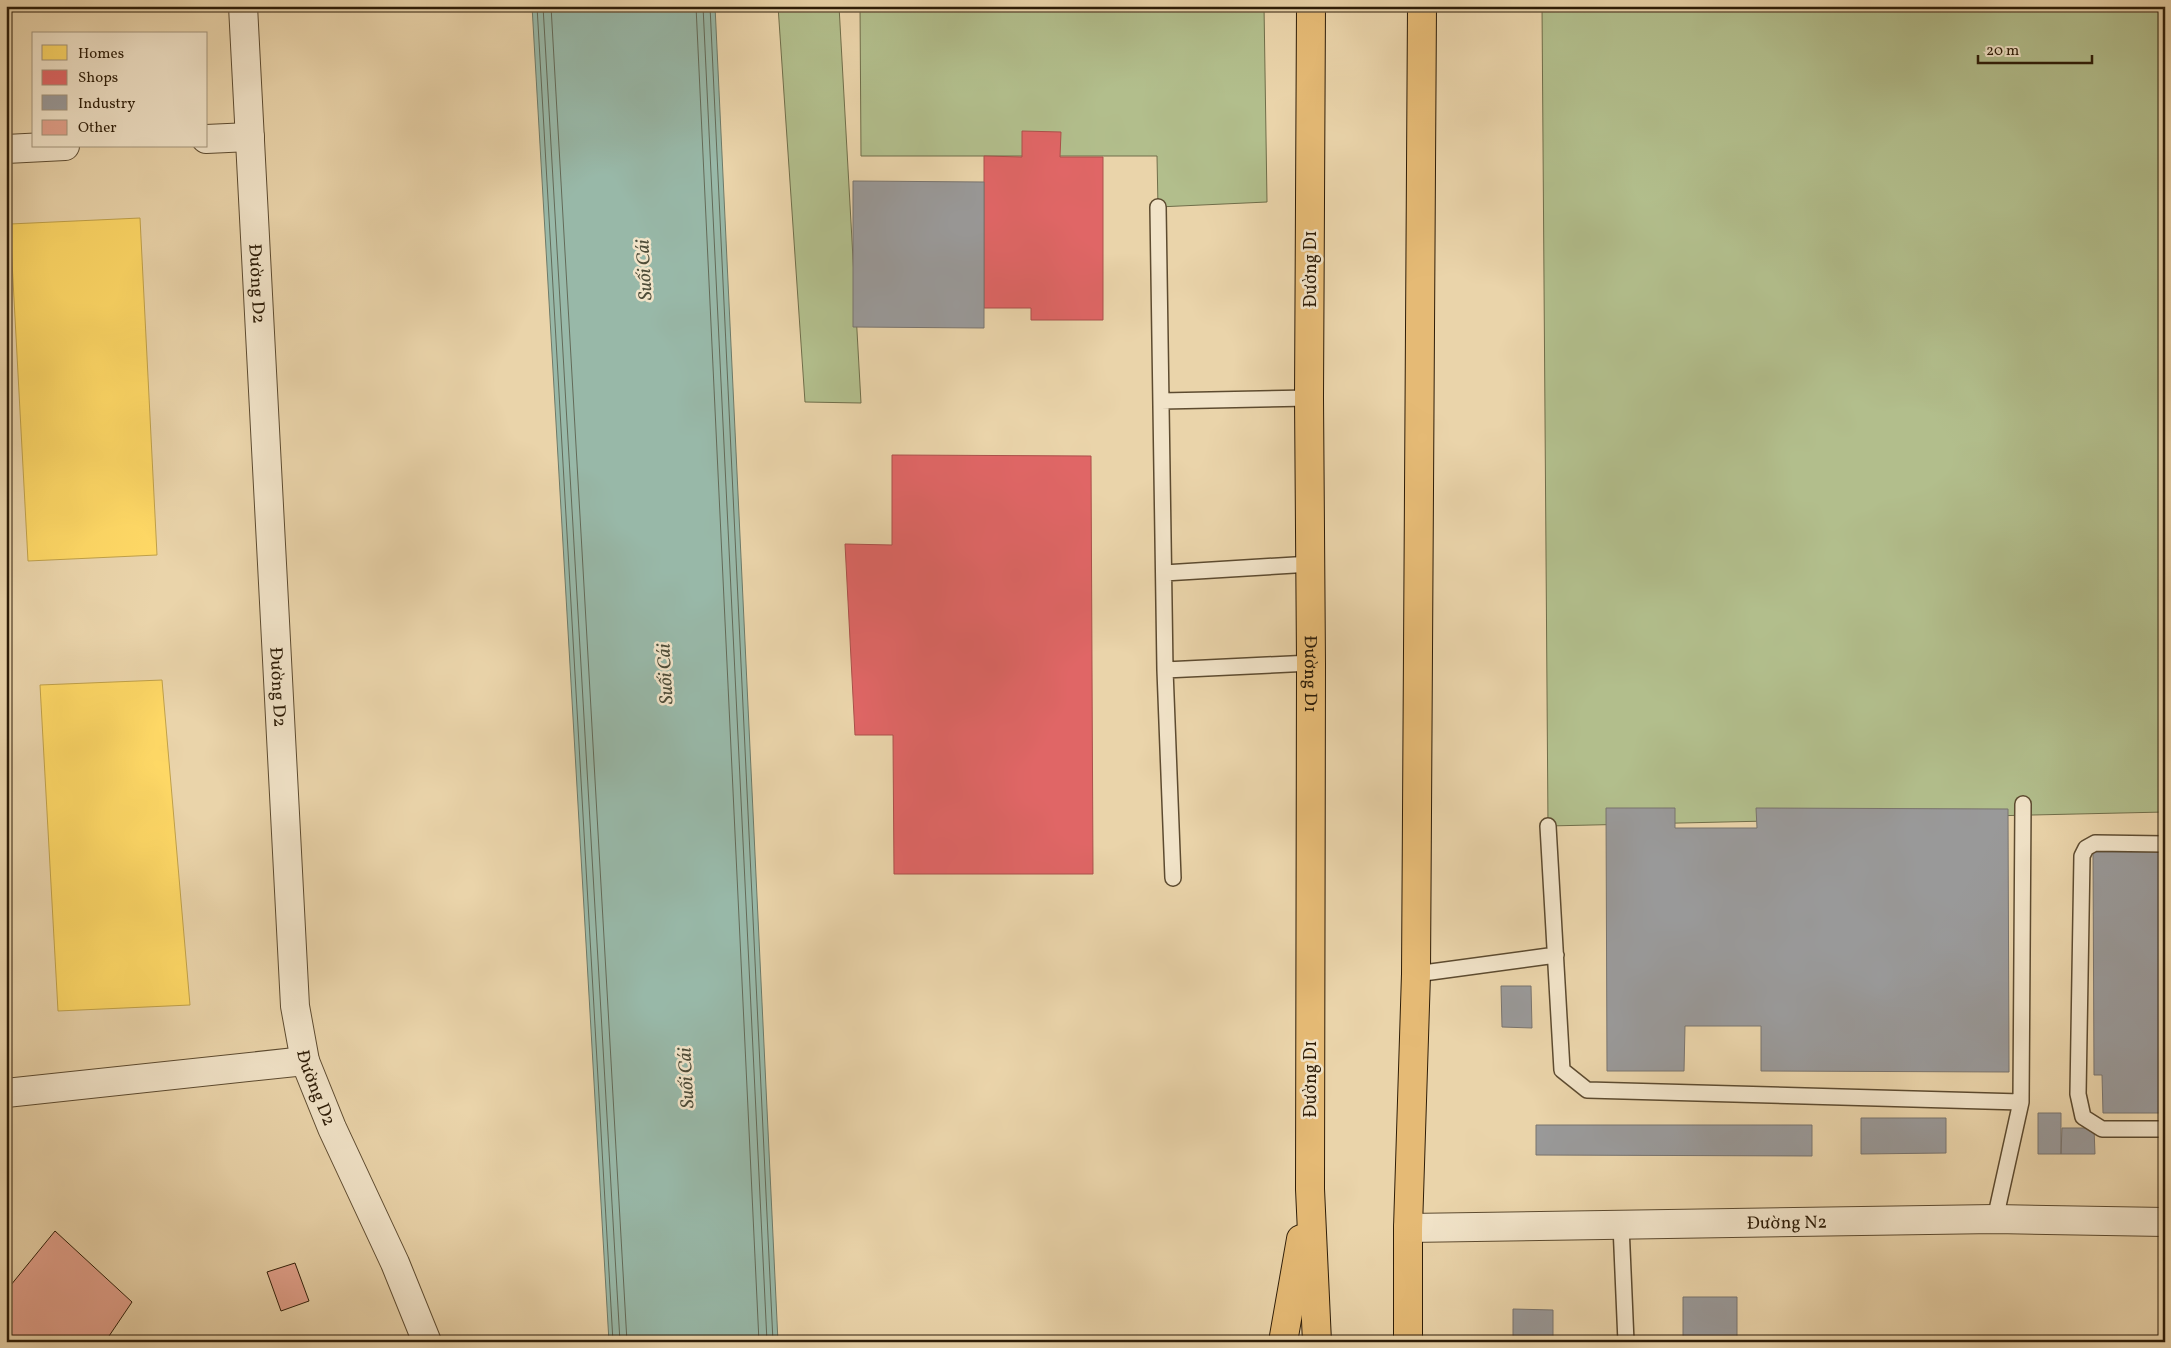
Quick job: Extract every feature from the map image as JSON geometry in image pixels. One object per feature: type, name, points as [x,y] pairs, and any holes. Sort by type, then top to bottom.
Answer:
[{"type":"main road","name":"Đường D1","points":[[1312,6],[1309,398],[1312,663],[1310,1189],[1316,1342]]},
{"type":"main road","points":[[1408,1342],[1408,1228],[1416,974],[1422,6]]},
{"type":"main road","points":[[1283,1342],[1310,1189]]},
{"type":"main road","points":[[1408,1306],[1425,1342]]},
{"type":"street","name":"Đường D2","points":[[243,6],[295,1006],[305,1061],[332,1128],[395,1263],[427,1342]]},
{"type":"street","points":[[208,139],[250,136]]},
{"type":"street","points":[[6,149],[32,148]]},
{"type":"street","points":[[6,1093],[305,1061]]},
{"type":"street","name":"Đường N2","points":[[1408,1228],[1994,1219],[2165,1222]]},
{"type":"lane","points":[[1158,207],[1165,670],[1173,878]]},
{"type":"lane","points":[[1161,401],[1309,398]]},
{"type":"lane","points":[[1164,573],[1311,564]]},
{"type":"lane","points":[[1165,670],[1312,663]]},
{"type":"lane","points":[[1994,1219],[2021,1102],[2023,804]]},
{"type":"lane","points":[[1548,826],[1562,1070],[1587,1090],[2021,1102]]},
{"type":"lane","points":[[2165,844],[2095,843],[2086,848],[2082,856],[2078,1094],[2084,1117],[2102,1129],[2165,1129]]},
{"type":"lane","points":[[1416,974],[1556,954]]},
{"type":"lane","points":[[1621,1225],[1626,1342]]},
{"type":"green space","points":[[778,6],[839,6],[861,403],[805,402]]},
{"type":"green space","points":[[860,6],[1264,6],[1267,202],[1158,207],[1157,156],[861,156]]},
{"type":"green space","points":[[1542,6],[2165,6],[2165,812],[1548,826]]},
{"type":"water","name":"Suối Cái","points":[[532,6],[715,6],[778,1342],[609,1342]]},
{"type":"building: Homes","points":[[140,218],[157,555],[28,561],[10,224]]},
{"type":"building: Homes","points":[[162,680],[190,1005],[58,1011],[40,685]]},
{"type":"building: Shops","points":[[1022,131],[1061,132],[1060,157],[1103,157],[1103,320],[1031,320],[1031,308],[984,308],[984,156],[1022,157]]},
{"type":"building: Shops","points":[[892,455],[1091,456],[1093,874],[894,874],[893,735],[855,735],[845,544],[892,545]]},
{"type":"building: Industry","points":[[853,181],[984,182],[984,328],[853,327]]},
{"type":"building: Industry","points":[[1606,808],[1675,808],[1675,828],[1757,828],[1756,808],[2008,809],[2009,1072],[1761,1071],[1761,1026],[1685,1026],[1684,1071],[1607,1071]]},
{"type":"building: Industry","points":[[2093,852],[2165,852],[2165,1113],[2103,1113],[2102,1075],[2094,1075]]},
{"type":"building: Industry","points":[[1501,986],[1531,986],[1532,1028],[1502,1027]]},
{"type":"building: Industry","points":[[2038,1113],[2061,1113],[2061,1154],[2038,1154]]},
{"type":"building: Industry","points":[[1861,1118],[1946,1118],[1946,1153],[1861,1154]]},
{"type":"building: Industry","points":[[1536,1125],[1812,1125],[1812,1156],[1536,1155]]},
{"type":"building: Industry","points":[[2062,1128],[2094,1128],[2095,1154],[2061,1154]]},
{"type":"building: Industry","points":[[1683,1297],[1737,1297],[1737,1342],[1683,1342]]},
{"type":"building: Industry","points":[[1513,1309],[1553,1310],[1553,1342],[1513,1342]]},
{"type":"building: Other","points":[[55,1231],[132,1302],[105,1342],[6,1342],[6,1291]]},
{"type":"building: Other","points":[[295,1263],[309,1301],[281,1311],[267,1272]]}]
